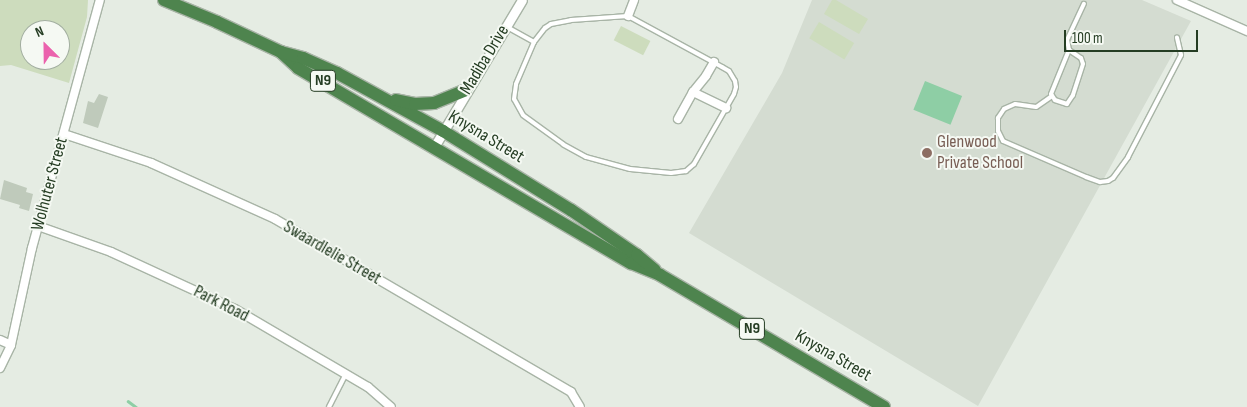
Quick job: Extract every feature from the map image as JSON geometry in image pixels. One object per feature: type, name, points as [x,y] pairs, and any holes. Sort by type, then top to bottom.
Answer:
[{"type":"highway","name":"Knysna Street","points":[[164,0],[217,22],[280,52],[303,58],[443,130],[571,210],[638,255],[660,275]]},
{"type":"highway","name":"Knysna Street","points":[[280,52],[298,68],[631,264],[660,275],[884,407]]},
{"type":"highway","points":[[384,98],[424,104],[434,103],[467,90]]},
{"type":"street","name":"Wolhuter Street","points":[[0,368],[10,345],[38,226],[100,0]]},
{"type":"street","name":"Madiba Drive","points":[[434,147],[522,0]]},
{"type":"street","points":[[628,16],[634,0]]},
{"type":"street","points":[[1177,0],[1247,31]]},
{"type":"street","points":[[678,119],[693,92],[714,62]]},
{"type":"street","points":[[693,92],[726,108]]},
{"type":"street","name":"Swaardlelie Street","points":[[64,134],[151,163],[275,219],[571,392],[580,407]]},
{"type":"street","name":"Park Road","points":[[38,226],[111,252],[235,309],[368,387],[391,407]]},
{"type":"street","points":[[0,340],[10,345]]},
{"type":"lane","points":[[1084,4],[1067,40],[1069,50],[1052,96],[1036,107],[1015,104],[1004,109],[998,118],[998,131],[1003,141],[1086,177],[1100,182],[1108,181],[1114,178],[1128,157],[1182,55],[1176,37]]},
{"type":"lane","points":[[628,16],[729,71],[735,81],[736,88],[726,108],[694,164],[686,171],[671,173],[630,170],[593,159],[563,144],[541,129],[523,115],[517,106],[514,91],[539,33],[551,24],[571,20],[628,16]]},
{"type":"lane","points":[[505,26],[534,42]]},
{"type":"lane","points":[[1052,96],[1060,103],[1068,103],[1081,74],[1083,64],[1081,58],[1069,50]]},
{"type":"lane","points":[[329,407],[346,374]]},
{"type":"shaded area","points":[[0,0],[88,0],[87,17],[69,83],[27,70],[70,70],[70,20],[20,20],[20,68],[11,65],[0,66]]},
{"type":"shaded area","name":"Glenwood Private School","points":[[812,0],[1142,0],[1191,21],[978,406],[689,233],[782,73]]},
{"type":"shaded area","points":[[832,0],[836,0],[868,19],[859,34],[824,14]]},
{"type":"shaded area","points":[[819,22],[854,43],[844,59],[809,38]]},
{"type":"shaded area","points":[[621,26],[650,41],[643,55],[614,40]]},
{"type":"shaded area","points":[[925,81],[962,96],[950,125],[913,110]]},
{"type":"building","points":[[99,94],[108,97],[98,128],[83,123],[88,101],[94,103]]},
{"type":"building","points":[[4,180],[27,188],[26,192],[33,194],[29,211],[19,208],[20,205],[0,199]]},
{"type":"waterway","points":[[128,401],[136,407]]},
{"type":"place","name":"Glenwood Private School","points":[[927,153]]}]
